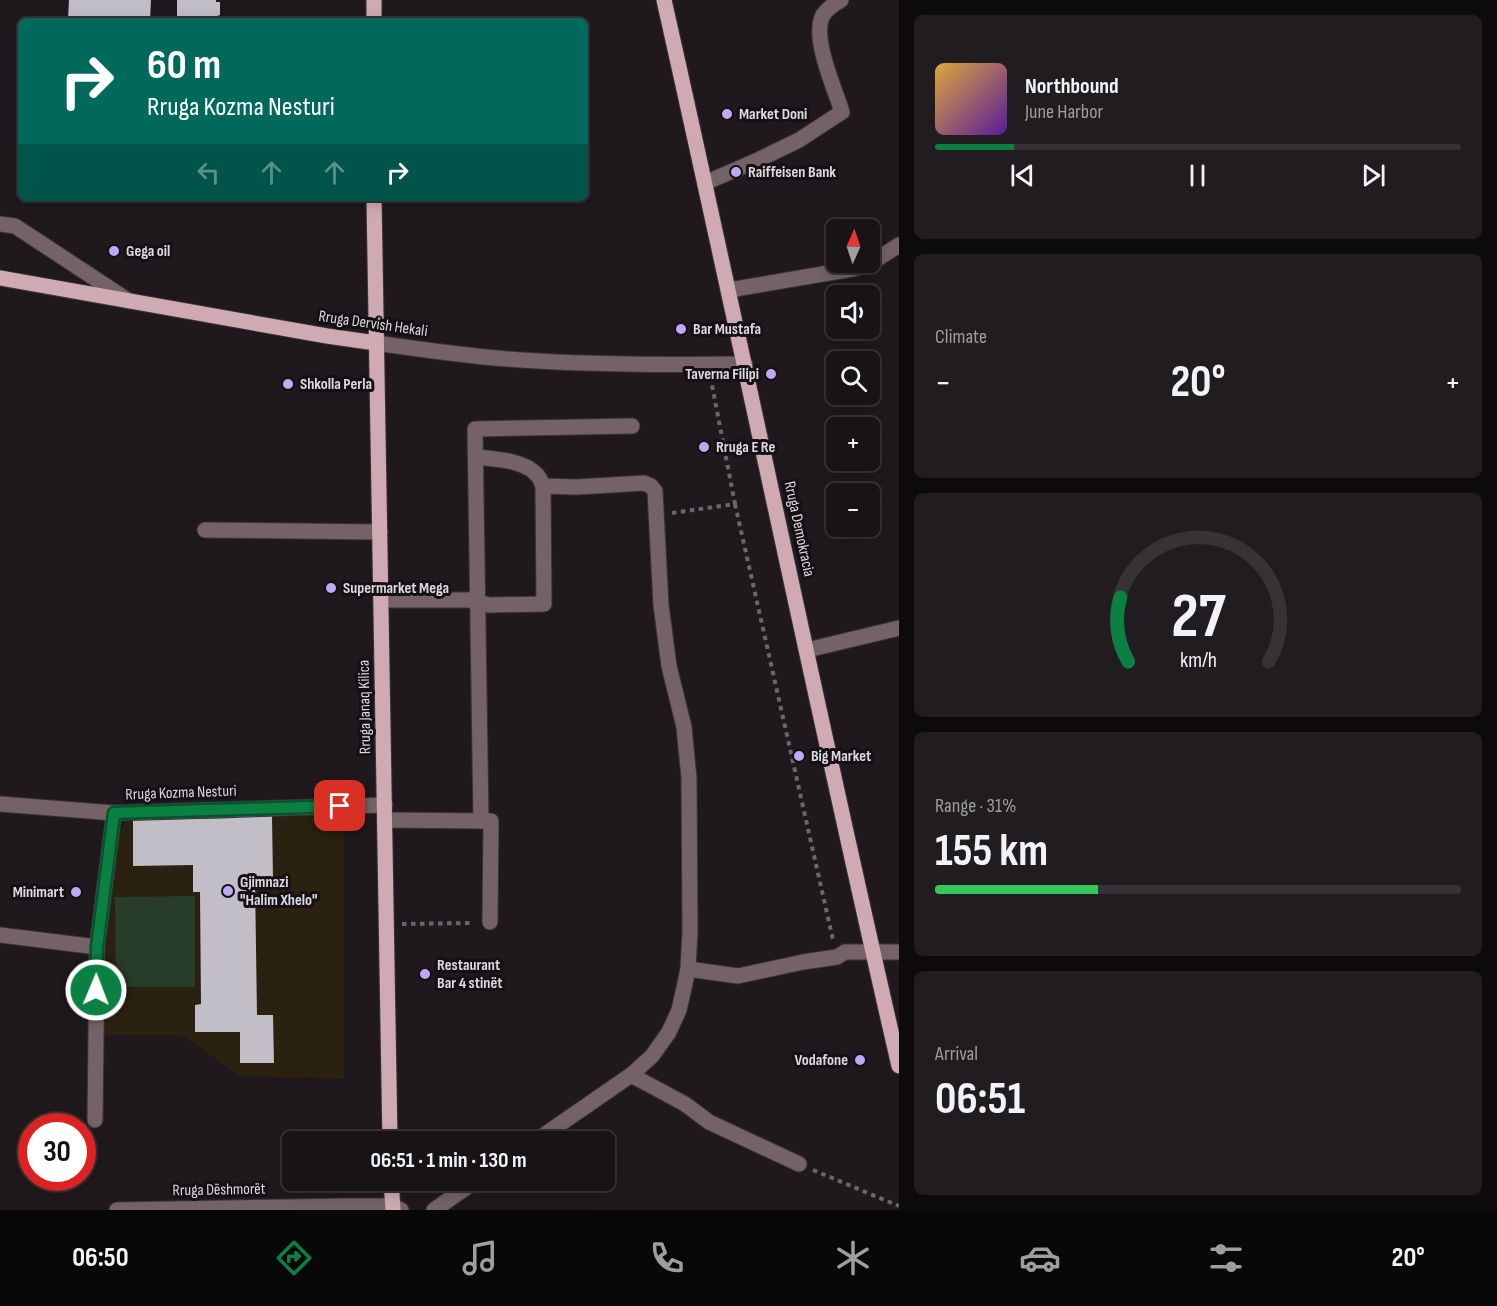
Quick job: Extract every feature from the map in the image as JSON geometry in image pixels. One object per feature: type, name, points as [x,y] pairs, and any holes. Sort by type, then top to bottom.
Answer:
[{"type":"main road","points":[[374,0],[374,18]]},
{"type":"main road","name":"Rruga Demokracia","points":[[664,0],[898,1066]]},
{"type":"main road","name":"Rruga Janaq Kilica","points":[[374,201],[390,1131]]},
{"type":"main road","name":"Rruga Dervish Hekali","points":[[0,278],[376,343]]},
{"type":"main road","points":[[393,1191],[396,1209]]},
{"type":"street","points":[[705,183],[800,140],[842,112],[820,44],[819,28],[823,16],[841,0]]},
{"type":"street","points":[[0,224],[15,226],[129,301]]},
{"type":"street","points":[[729,290],[868,265],[898,244]]},
{"type":"street","name":"Rruga Dervish Hekali","points":[[376,343],[521,360],[745,364]]},
{"type":"street","points":[[490,922],[491,821],[481,821],[475,429],[632,426]]},
{"type":"street","points":[[381,600],[470,600],[489,605],[544,604],[543,486],[538,475],[530,468],[519,464],[476,456]]},
{"type":"street","points":[[543,486],[577,487],[644,483],[655,491],[661,605],[669,666],[684,727],[689,778],[688,969],[679,1010],[669,1032],[652,1056],[631,1076],[550,1131]]},
{"type":"street","points":[[205,530],[380,532]]},
{"type":"street","points":[[807,650],[898,628]]},
{"type":"street","points":[[0,804],[114,813]]},
{"type":"street","name":"Rruga Kozma Nesturi","points":[[95,1113],[97,947],[114,813],[385,813],[481,821]]},
{"type":"street","points":[[0,935],[97,947]]},
{"type":"street","points":[[688,969],[738,976],[837,957],[845,952],[898,952]]},
{"type":"street","points":[[631,1076],[685,1104],[709,1122],[799,1164]]},
{"type":"street","points":[[434,1210],[461,1191]]},
{"type":"street","name":"Rruga Dëshmorët","points":[[117,1210],[396,1209]]},
{"type":"path","points":[[708,364],[735,504],[837,957]]},
{"type":"path","points":[[656,515],[735,504]]},
{"type":"path","points":[[387,924],[490,922]]},
{"type":"path","points":[[799,1164],[898,1206]]},
{"type":"shaded area","name":"Gjimnazi \"Halim Xhelo\"","points":[[344,813],[344,1079],[240,1076],[182,1035],[104,1035],[106,948],[118,835],[129,819]]},
{"type":"green space","points":[[195,896],[195,987],[116,987],[115,897]]},
{"type":"building","points":[[69,0],[151,0],[150,18],[68,18]]},
{"type":"building","points":[[177,0],[216,0],[220,2],[220,15],[217,18],[177,18]]},
{"type":"building","points":[[236,815],[272,815],[273,881],[255,881],[257,1015],[273,1015],[274,1063],[240,1063],[240,1032],[195,1032],[195,1005],[201,1004],[200,892],[193,892],[193,865],[133,866],[133,820],[236,818]]},
{"type":"place","name":"Market Doni","points":[[727,114]]},
{"type":"place","name":"Raiffeisen Bank","points":[[736,172]]},
{"type":"place","name":"Gega oil","points":[[114,251]]},
{"type":"place","name":"Bar Mustafa","points":[[681,329]]},
{"type":"place","name":"Taverna Filipi","points":[[771,374]]},
{"type":"place","name":"Shkolla Perla","points":[[288,384]]},
{"type":"place","name":"Rruga E Re","points":[[704,447]]},
{"type":"place","name":"Supermarket Mega","points":[[331,588]]},
{"type":"place","name":"Big Market","points":[[799,756]]},
{"type":"place","name":"Gjimnazi \"Halim Xhelo\"","points":[[228,891]]},
{"type":"place","name":"Minimart","points":[[76,892]]},
{"type":"place","name":"Restaurant Bar 4 stinët","points":[[425,974]]},
{"type":"place","name":"Vodafone","points":[[860,1060]]},
{"type":"route","points":[[96,990],[97,947],[114,813],[340,806]]}]
